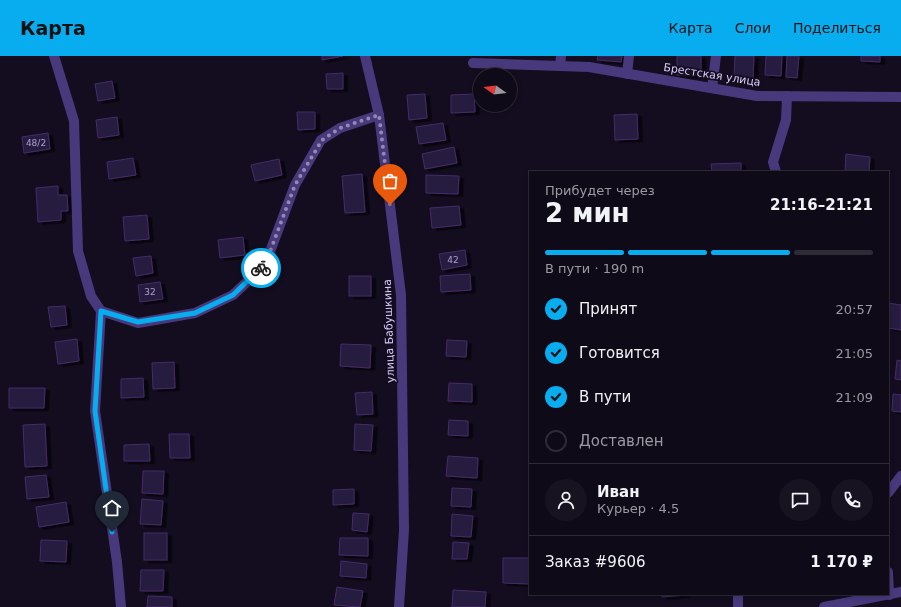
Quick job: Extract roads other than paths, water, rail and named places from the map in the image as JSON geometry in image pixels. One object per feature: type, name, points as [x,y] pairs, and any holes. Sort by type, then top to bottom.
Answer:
[{"type":"street","points":[[54,56],[74,121],[78,251],[91,296],[101,311],[95,411],[121,607]]},
{"type":"street","name":"улица Бабушкина","points":[[366,56],[379,115],[401,295],[404,530],[399,607]]},
{"type":"street","points":[[627,74],[629,56]]},
{"type":"street","points":[[712,88],[716,56]]},
{"type":"street","name":"Брестская улица","points":[[473,63],[560,61],[757,96],[901,97]]},
{"type":"street","points":[[776,171],[773,162],[786,120],[787,96]]},
{"type":"street","points":[[101,311],[138,322],[195,313],[233,295],[265,265],[295,185],[322,140],[340,128],[379,115]]},
{"type":"street","points":[[889,493],[901,476]]},
{"type":"street","points":[[824,607],[901,592]]},
{"type":"street","points":[[738,595],[738,607]]}]
